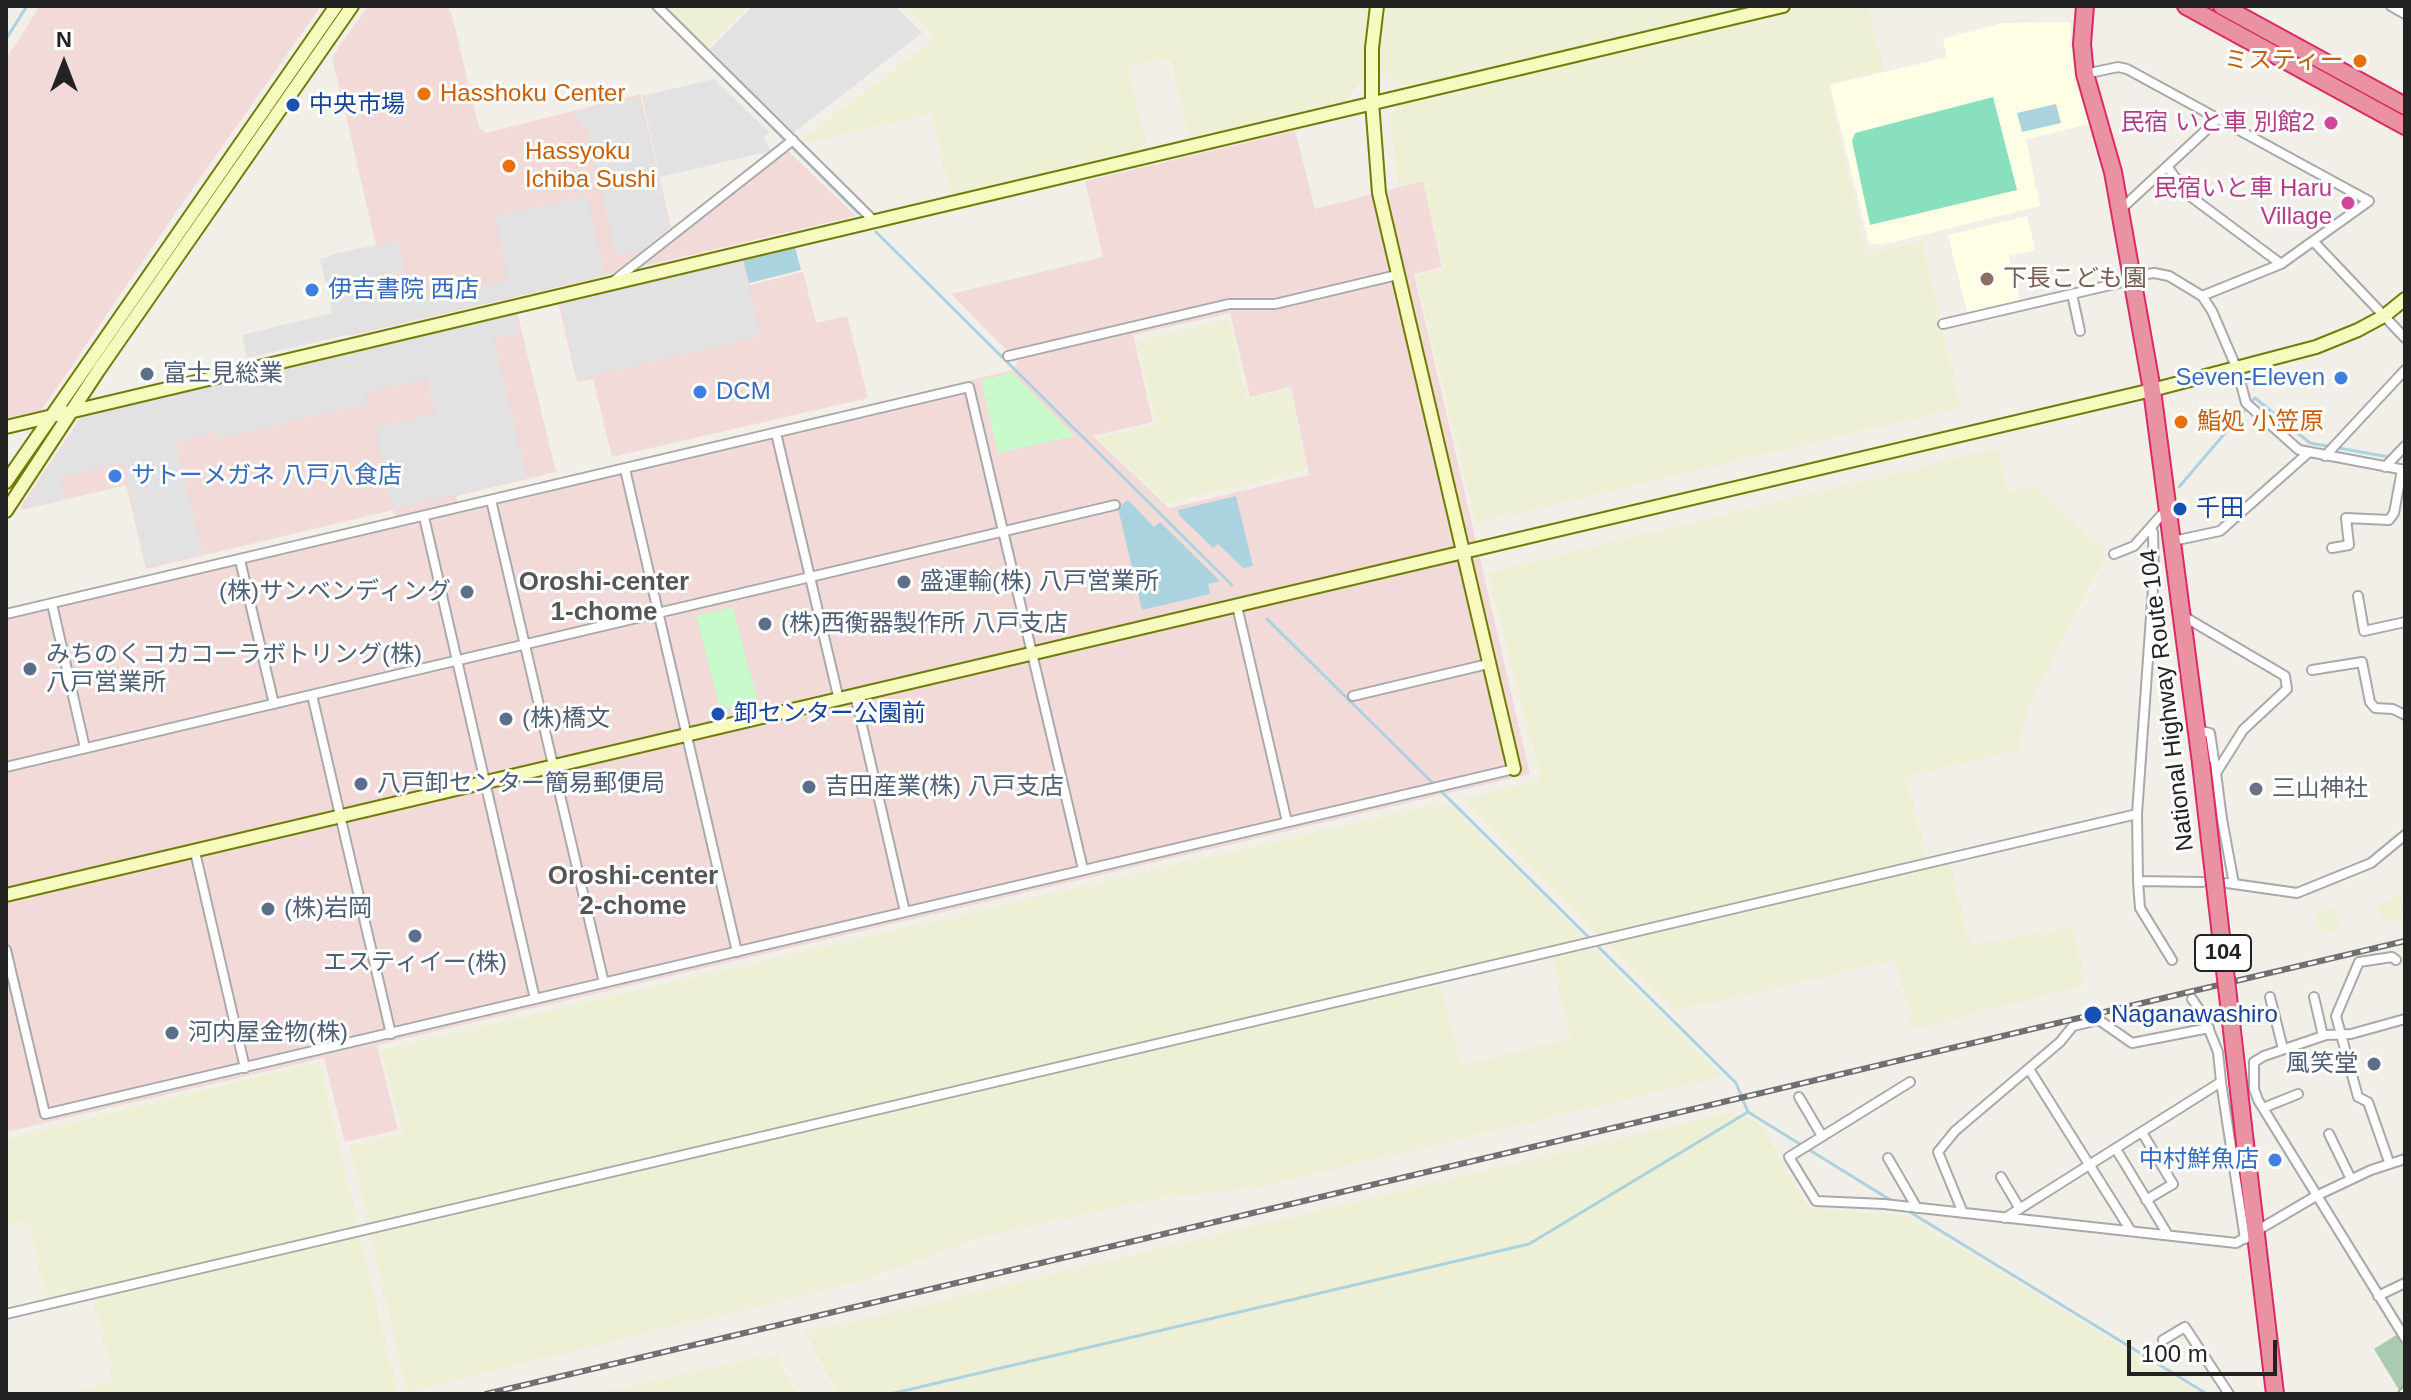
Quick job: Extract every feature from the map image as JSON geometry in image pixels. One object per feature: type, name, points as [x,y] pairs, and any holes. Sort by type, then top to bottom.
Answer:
[{"type":"highway","name":"National Highway Route 104","points":[[2085,6],[2082,44],[2085,74],[2113,172],[2152,390],[2169,507],[2245,1143],[2250,1236],[2275,1394]]},
{"type":"highway","points":[[2186,6],[2405,126]]},
{"type":"highway","points":[[2222,6],[2405,106]]},
{"type":"street","points":[[6,482],[336,6]]},
{"type":"street","points":[[6,511],[98,371],[352,6]]},
{"type":"street","points":[[657,6],[873,220]]},
{"type":"street","points":[[6,950],[45,1114],[1514,769],[1379,193],[1372,102],[1372,48],[1377,6]]},
{"type":"street","points":[[6,427],[1783,6]]},
{"type":"street","points":[[2391,6],[2405,14]]},
{"type":"street","points":[[2085,74],[2118,67],[2127,69],[2369,201],[2281,264],[2202,296]]},
{"type":"street","points":[[2119,211],[2218,119]]},
{"type":"street","points":[[614,281],[793,140]]},
{"type":"street","points":[[2167,166],[2186,193],[2281,264]]},
{"type":"street","points":[[2313,241],[2405,338]]},
{"type":"street","points":[[1943,324],[2154,273],[2169,276],[2202,296],[2212,311],[2237,369],[2246,403],[2299,450],[2403,470],[2401,490],[2389,520],[2346,518],[2349,545],[2332,548]]},
{"type":"street","points":[[1008,356],[1229,304],[1275,304],[1397,275]]},
{"type":"street","points":[[2072,294],[2080,331]]},
{"type":"street","points":[[6,895],[2237,369],[2316,347],[2358,330],[2384,316],[2405,299]]},
{"type":"street","points":[[2325,456],[2405,370]]},
{"type":"street","points":[[6,614],[969,387],[1083,869]]},
{"type":"street","points":[[776,433],[839,700]]},
{"type":"street","points":[[2385,467],[2405,446]]},
{"type":"street","points":[[2173,541],[2220,531],[2308,453]]},
{"type":"street","points":[[625,469],[737,952]]},
{"type":"street","points":[[491,500],[604,983]]},
{"type":"street","points":[[6,767],[1115,505]]},
{"type":"street","points":[[2114,554],[2134,546],[2169,507]]},
{"type":"street","points":[[424,517],[535,999]]},
{"type":"street","points":[[2150,529],[2153,532],[2154,574],[2137,814],[2138,881],[2140,908],[2172,960]]},
{"type":"street","points":[[240,560],[274,704]]},
{"type":"street","points":[[2154,574],[2177,571]]},
{"type":"street","points":[[2358,596],[2364,631],[2405,622]]},
{"type":"street","points":[[52,604],[85,748]]},
{"type":"street","points":[[1237,606],[1287,822]]},
{"type":"street","points":[[2183,616],[2285,676],[2287,689],[2243,730],[2216,773]]},
{"type":"street","points":[[2312,670],[2362,662],[2370,702],[2375,708],[2393,709],[2405,715]]},
{"type":"street","points":[[1353,696],[1488,664]]},
{"type":"street","points":[[312,695],[391,1034]]},
{"type":"street","points":[[855,695],[905,912]]},
{"type":"street","points":[[2197,730],[2210,733],[2213,739],[2230,884],[2297,893],[2371,863],[2405,835]]},
{"type":"street","points":[[6,1314],[2137,814]]},
{"type":"street","points":[[195,852],[245,1068]]},
{"type":"street","points":[[2138,881],[2202,882]]},
{"type":"street","points":[[2389,1162],[2368,1102],[2358,1097],[2336,1016],[2359,962],[2392,957],[2396,960]]},
{"type":"street","points":[[2270,997],[2283,1049]]},
{"type":"street","points":[[2314,997],[2323,1036]]},
{"type":"street","points":[[2192,999],[2209,1028],[2218,1052],[2250,1236]]},
{"type":"street","points":[[2405,1019],[2351,1034],[2323,1036],[2254,1062],[2254,1089],[2263,1108],[2405,1338]]},
{"type":"street","points":[[1963,1213],[1938,1152],[1955,1131],[2078,1023],[2099,1020],[2132,1043],[2209,1028]]},
{"type":"street","points":[[2029,1069],[2131,1231]]},
{"type":"street","points":[[1910,1082],[1789,1157],[1816,1201],[1917,1208],[2236,1243],[2316,1196],[2389,1162],[2405,1159]]},
{"type":"street","points":[[2005,1218],[2143,1134],[2221,1082]]},
{"type":"street","points":[[2263,1108],[2298,1094]]},
{"type":"street","points":[[1799,1097],[1822,1136]]},
{"type":"street","points":[[2143,1134],[2173,1184],[2146,1200]]},
{"type":"street","points":[[2329,1134],[2351,1179]]},
{"type":"street","points":[[2116,1149],[2168,1235]]},
{"type":"street","points":[[1888,1158],[1917,1208]]},
{"type":"street","points":[[2001,1177],[2020,1209]]},
{"type":"street","points":[[2378,1296],[2405,1283]]},
{"type":"street","points":[[2163,1340],[2185,1327],[2229,1394]]},
{"type":"shaded area","points":[[40,6],[321,6],[45,405],[41,410],[6,418],[6,59]]},
{"type":"shaded area","name":"Hasshoku Center","points":[[368,6],[446,6],[451,11],[479,128],[486,133],[640,94],[671,227],[617,271],[605,276],[349,336],[330,255],[376,245],[332,57]]},
{"type":"shaded area","points":[[663,6],[749,6],[706,49]]},
{"type":"shaded area","points":[[753,6],[895,6],[922,33],[792,134],[710,49]]},
{"type":"shaded area","points":[[905,6],[1868,6],[1883,70],[1828,84],[1867,254],[1922,242],[1961,407],[1476,523],[1416,276],[1444,269],[1423,181],[1397,186],[1391,118],[1397,104],[1407,100],[1404,87],[1388,76],[1361,80],[1346,101],[1189,138],[1170,57],[1128,66],[1147,148],[951,195],[931,113],[805,143],[804,138],[936,38]]},
{"type":"shaded area","points":[[2070,22],[2074,79],[2090,124],[2026,139],[2040,206],[1881,245],[1869,243],[1830,85],[1947,57],[1943,39],[2001,23]]},
{"type":"shaded area","points":[[714,79],[769,132],[764,138],[771,151],[660,177],[642,96]]},
{"type":"shaded area","points":[[639,97],[670,226],[643,249],[620,256],[615,250],[586,129],[577,120],[575,112]]},
{"type":"shaded area","points":[[1295,131],[1315,209],[1423,181],[1442,267],[1414,274],[1530,774],[377,1045],[398,1130],[345,1142],[324,1058],[6,1132],[6,609],[395,517],[393,510],[146,569],[126,485],[22,510],[21,506],[80,419],[87,414],[517,312],[556,472],[456,496],[458,502],[1013,370],[1018,362],[951,294],[1103,257],[1085,181]],"holes":[[[1230,313],[1250,397],[1291,387],[1309,475],[1169,508],[1093,436],[1153,422],[1133,335]]]},
{"type":"shaded area","points":[[788,151],[856,216],[639,267]]},
{"type":"shaded area","points":[[587,196],[605,275],[247,358],[242,335],[332,313],[320,259],[398,241],[412,302],[509,280],[495,217]]},
{"type":"shaded area","name":"下長こども園","points":[[2027,216],[2035,250],[2009,256],[2020,303],[1968,315],[1948,235]]},
{"type":"shaded area","points":[[742,258],[750,285],[803,272],[816,323],[847,316],[868,398],[612,457],[593,379],[577,382],[558,302]]},
{"type":"shaded area","points":[[741,259],[761,336],[578,379],[560,303]]},
{"type":"shaded area","points":[[514,314],[518,332],[493,339],[527,478],[394,509],[375,428],[435,414],[427,378],[365,393],[368,403],[217,439],[215,432],[175,442],[202,553],[146,567],[124,462],[60,478],[65,499],[22,508],[87,415]]},
{"type":"shaded area","points":[[1229,319],[1247,399],[1290,389],[1307,470],[1166,503],[1097,437],[1157,424],[1137,342]]},
{"type":"shaded area","points":[[1999,448],[2008,492],[2034,486],[2107,553],[2027,709],[2019,749],[1906,776],[1929,868],[1950,864],[1970,946],[2073,927],[2085,985],[1914,1029],[1895,960],[1675,1011],[1463,800],[1541,780],[1487,573]]},
{"type":"shaded area","points":[[1447,802],[1585,940],[1438,975],[1462,1066],[1570,1039],[1552,957],[1592,948],[1723,1076],[1254,1188],[1168,1196],[988,1235],[864,1280],[406,1392],[350,1146],[403,1133],[381,1050]]},
{"type":"shaded area","points":[[2399,894],[2405,905],[2405,917],[2384,922],[2376,907]]},
{"type":"shaded area","points":[[2334,907],[2342,930],[2320,933],[2314,914]]},
{"type":"shaded area","points":[[319,1062],[398,1394],[66,1394],[113,1381],[91,1291],[47,1301],[28,1220],[6,1225],[6,1139]]},
{"type":"shaded area","points":[[1735,1111],[1762,1126],[1809,1209],[1905,1215],[2201,1394],[838,1394],[806,1333]]},
{"type":"shaded area","points":[[2398,1334],[2405,1345],[2405,1386],[2399,1390],[2374,1349]]},
{"type":"shaded area","points":[[775,1354],[797,1394],[596,1394]]},
{"type":"green space","points":[[1993,97],[2017,190],[1870,225],[1852,141],[1855,133]]},
{"type":"green space","points":[[1012,373],[1075,436],[998,453],[981,380]]},
{"type":"green space","points":[[733,607],[758,703],[721,711],[696,616]]},
{"type":"water","points":[[2056,104],[2061,123],[2022,132],[2017,113]]},
{"type":"water","points":[[795,247],[801,270],[749,283],[743,260]]},
{"type":"water","points":[[1236,496],[1253,566],[1243,568],[1218,544],[1213,548],[1179,515],[1178,510]]},
{"type":"water","points":[[1128,500],[1154,527],[1160,522],[1220,581],[1208,584],[1210,594],[1142,610],[1118,508]]},
{"type":"pier","points":[[2191,755],[2212,770],[2255,1141],[2234,1145]]},
{"type":"waterway","points":[[6,39],[27,6]]},
{"type":"waterway","points":[[651,6],[858,213]]},
{"type":"waterway","points":[[876,232],[1232,585]]},
{"type":"waterway","points":[[2179,487],[2255,398],[2310,443],[2389,457]]},
{"type":"waterway","points":[[1267,619],[1736,1083],[1748,1112],[1892,1201]]},
{"type":"waterway","points":[[890,1394],[1529,1244],[1748,1112]]},
{"type":"waterway","points":[[1905,1209],[2207,1394]]},
{"type":"railway","points":[[486,1394],[2405,941]]},
{"type":"place","name":"ミスティー","points":[[2360,61]]},
{"type":"place","name":"Hasshoku Center","points":[[424,94]]},
{"type":"place","name":"中央市場","points":[[293,105]]},
{"type":"place","name":"民宿 いと車 別館2","points":[[2331,123]]},
{"type":"place","name":"Hassyoku Ichiba Sushi","points":[[509,166]]},
{"type":"place","name":"民宿いと車 Haru Village","points":[[2348,203]]},
{"type":"place","name":"下長こども園","points":[[1987,279]]},
{"type":"place","name":"伊吉書院 西店","points":[[312,290]]},
{"type":"place","name":"富士見総業","points":[[147,374]]},
{"type":"place","name":"Seven-Eleven","points":[[2341,378]]},
{"type":"place","name":"DCM","points":[[700,392]]},
{"type":"place","name":"鮨処 小笠原","points":[[2181,422]]},
{"type":"place","name":"サトーメガネ 八戸八食店","points":[[115,476]]},
{"type":"place","name":"千田","points":[[2180,509]]},
{"type":"place","name":"盛運輸(株) 八戸営業所","points":[[904,582]]},
{"type":"place","name":"(株)サンベンディング","points":[[467,592]]},
{"type":"place","name":"(株)西衡器製作所 八戸支店","points":[[765,624]]},
{"type":"place","name":"みちのくコカコーラボトリング(株) 八戸営業所","points":[[30,669]]},
{"type":"place","name":"卸センター公園前","points":[[718,714]]},
{"type":"place","name":"(株)橋文","points":[[506,719]]},
{"type":"place","name":"八戸卸センター簡易郵便局","points":[[361,784]]},
{"type":"place","name":"吉田産業(株) 八戸支店","points":[[809,787]]},
{"type":"place","name":"三山神社","points":[[2256,789]]},
{"type":"place","name":"(株)岩岡","points":[[268,909]]},
{"type":"place","name":"エスティイー(株)","points":[[415,936]]},
{"type":"place","name":"Naganawashiro","points":[[2093,1015]]},
{"type":"place","name":"河内屋金物(株)","points":[[172,1033]]},
{"type":"place","name":"風笑堂","points":[[2374,1064]]},
{"type":"place","name":"中村鮮魚店","points":[[2275,1160]]},
{"type":"district","name":"Oroshi-center 1-chome","points":[[604,598]]},
{"type":"district","name":"Oroshi-center 2-chome","points":[[633,892]]}]
